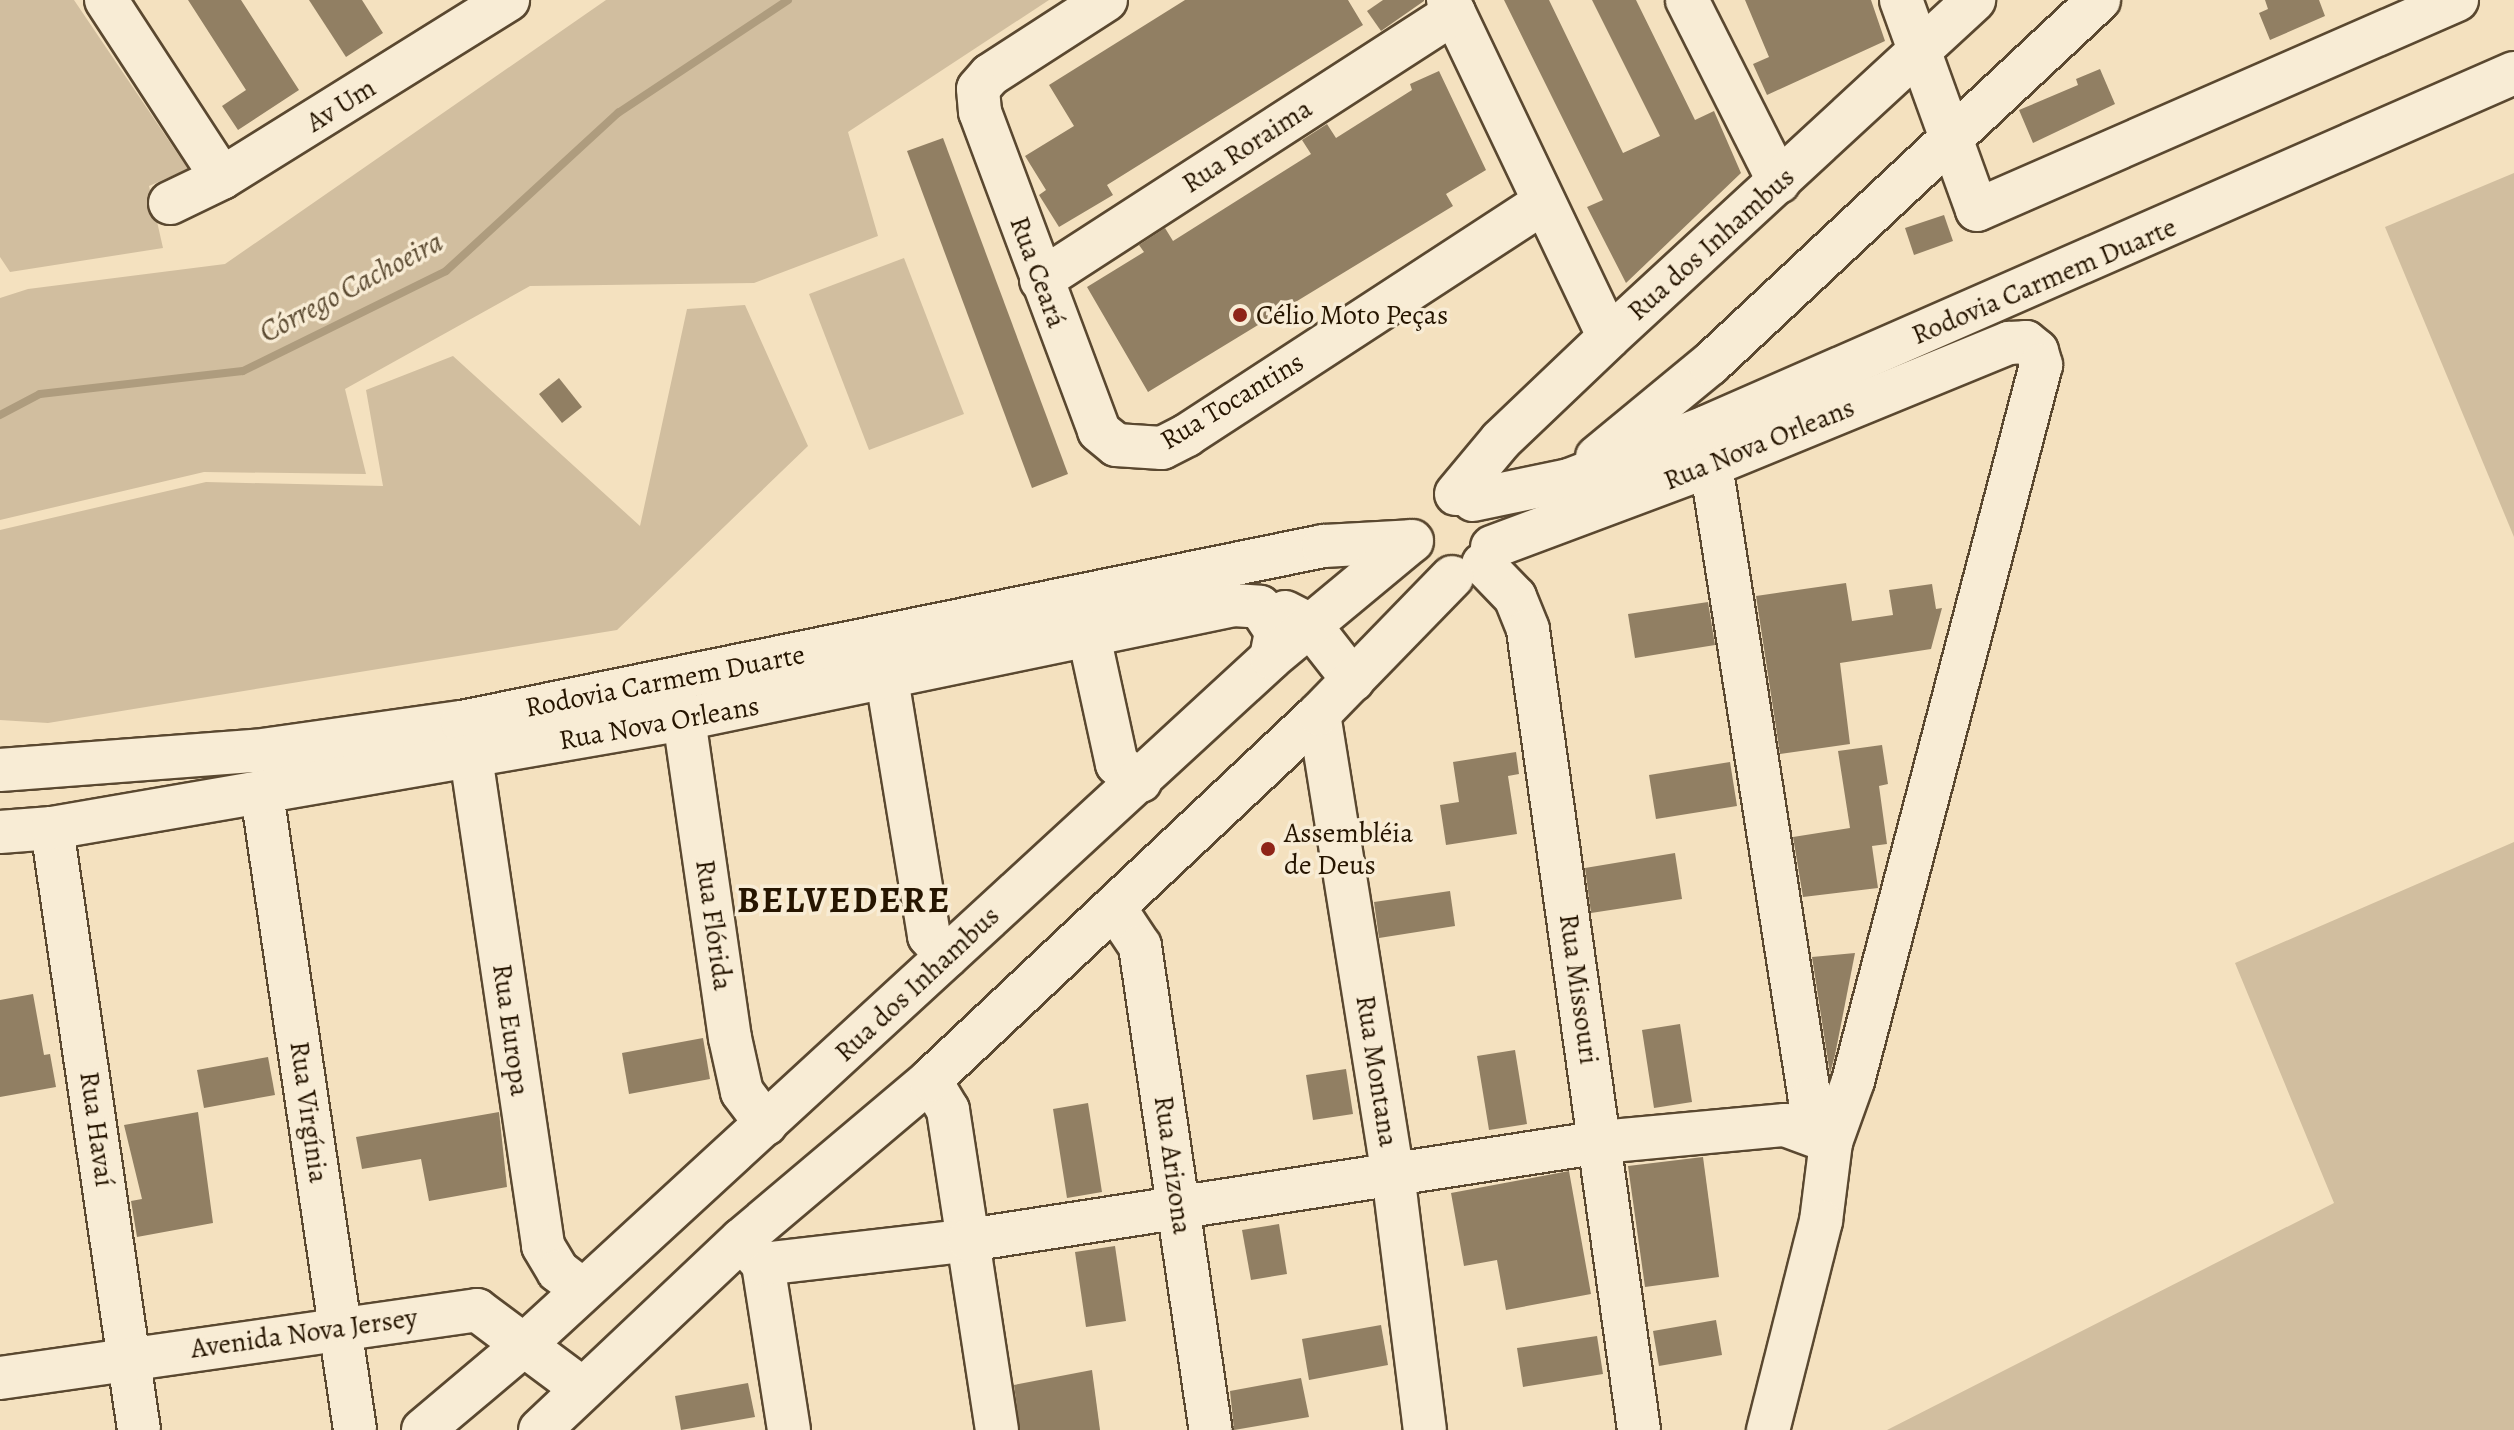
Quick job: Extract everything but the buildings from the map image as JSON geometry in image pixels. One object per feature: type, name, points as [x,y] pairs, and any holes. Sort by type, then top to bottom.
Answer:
[{"type":"street","points":[[106,0],[222,178]]},
{"type":"street","name":"Av Um","points":[[170,203],[222,178],[460,13],[508,0]]},
{"type":"street","name":"Rua Ceará","points":[[1106,0],[990,75],[978,89],[980,112],[1099,431],[1116,445]]},
{"type":"street","points":[[1687,0],[1779,182]]},
{"type":"street","points":[[1901,0],[1977,210],[2457,0]]},
{"type":"street","name":"Rua dos Inhambus","points":[[560,1416],[752,1252],[1353,680],[1460,533],[1501,440],[1974,0]]},
{"type":"street","points":[[1569,480],[1710,364],[2099,0]]},
{"type":"street","points":[[1451,6],[1609,337]]},
{"type":"street","name":"Rua Roraima","points":[[1041,280],[1451,6]]},
{"type":"street","name":"Rodovia Carmem Duarte","points":[[0,770],[255,751],[462,722],[1323,546],[1460,533],[1569,480],[1720,421],[2514,73]]},
{"type":"street","name":"Rua Tocantins","points":[[1116,445],[1162,448],[1187,435],[1543,203]]},
{"type":"street","name":"Rua Nova Orleans","points":[[1460,533],[1711,465],[2009,343],[2026,342],[2037,351],[2041,365],[1853,1081],[1831,1142]]},
{"type":"street","points":[[1711,465],[1810,1100],[1831,1142],[1821,1221],[1768,1430]]},
{"type":"street","name":"Rua dos Inhambus","points":[[423,1430],[524,1345],[1271,658],[1310,625],[1460,533]]},
{"type":"street","name":"Rua Missouri","points":[[1460,533],[1515,597],[1528,630],[1639,1430]]},
{"type":"street","name":"Rua Nova Orleans","points":[[0,832],[52,828],[262,794],[684,719],[1234,605],[1288,613],[1310,625]]},
{"type":"street","points":[[1260,607],[1276,632],[1271,658]]},
{"type":"street","points":[[1310,625],[1353,680]]},
{"type":"street","points":[[1089,636],[1117,764],[1140,781]]},
{"type":"street","points":[[887,679],[929,936],[947,956]]},
{"type":"street","name":"Rua Montana","points":[[1319,714],[1393,1174],[1425,1430]]},
{"type":"street","name":"Rua Flórida","points":[[684,719],[730,1038],[742,1092],[766,1124]]},
{"type":"street","name":"Rua Europa","points":[[471,757],[543,1246],[558,1271],[582,1289]]},
{"type":"street","name":"Rua Virgínia","points":[[262,794],[355,1430]]},
{"type":"street","name":"Rua Havaí","points":[[52,828],[139,1430]]},
{"type":"street","name":"Rua Arizona","points":[[1114,907],[1140,946],[1211,1430]]},
{"type":"street","points":[[930,1080],[948,1110],[997,1430]]},
{"type":"street","points":[[789,1430],[752,1252],[969,1240],[1601,1142],[1785,1125],[1831,1142]]},
{"type":"street","name":"Avenida Nova Jersey","points":[[0,1378],[340,1326],[477,1310],[524,1345],[560,1416]]},
{"type":"shaded area","points":[[0,0],[74,0],[188,169],[149,186],[163,248],[10,272],[0,257]]},
{"type":"shaded area","points":[[606,0],[1049,0],[848,132],[878,236],[754,283],[530,286],[345,389],[366,474],[204,472],[0,520],[0,298],[28,289],[225,264]]},
{"type":"shaded area","points":[[2514,173],[2514,537],[2385,227]]},
{"type":"shaded area","points":[[904,258],[964,414],[869,450],[809,294]]},
{"type":"shaded area","points":[[745,305],[808,446],[617,630],[48,723],[0,720],[0,530],[206,482],[383,486],[366,390],[453,356],[640,526],[687,309]]},
{"type":"shaded area","points":[[2514,842],[2514,1430],[1887,1430],[2334,1203],[2235,963]]},
{"type":"waterway","name":"Córrego Cachoeira","points":[[0,415],[40,394],[243,371],[446,271],[618,113],[788,0]]},
{"type":"place","name":"Célio Moto Peças","points":[[1240,315]]},
{"type":"place","name":"Assembléia de Deus","points":[[1268,849]]},
{"type":"district","name":"BELVEDERE","points":[[844,900]]}]
